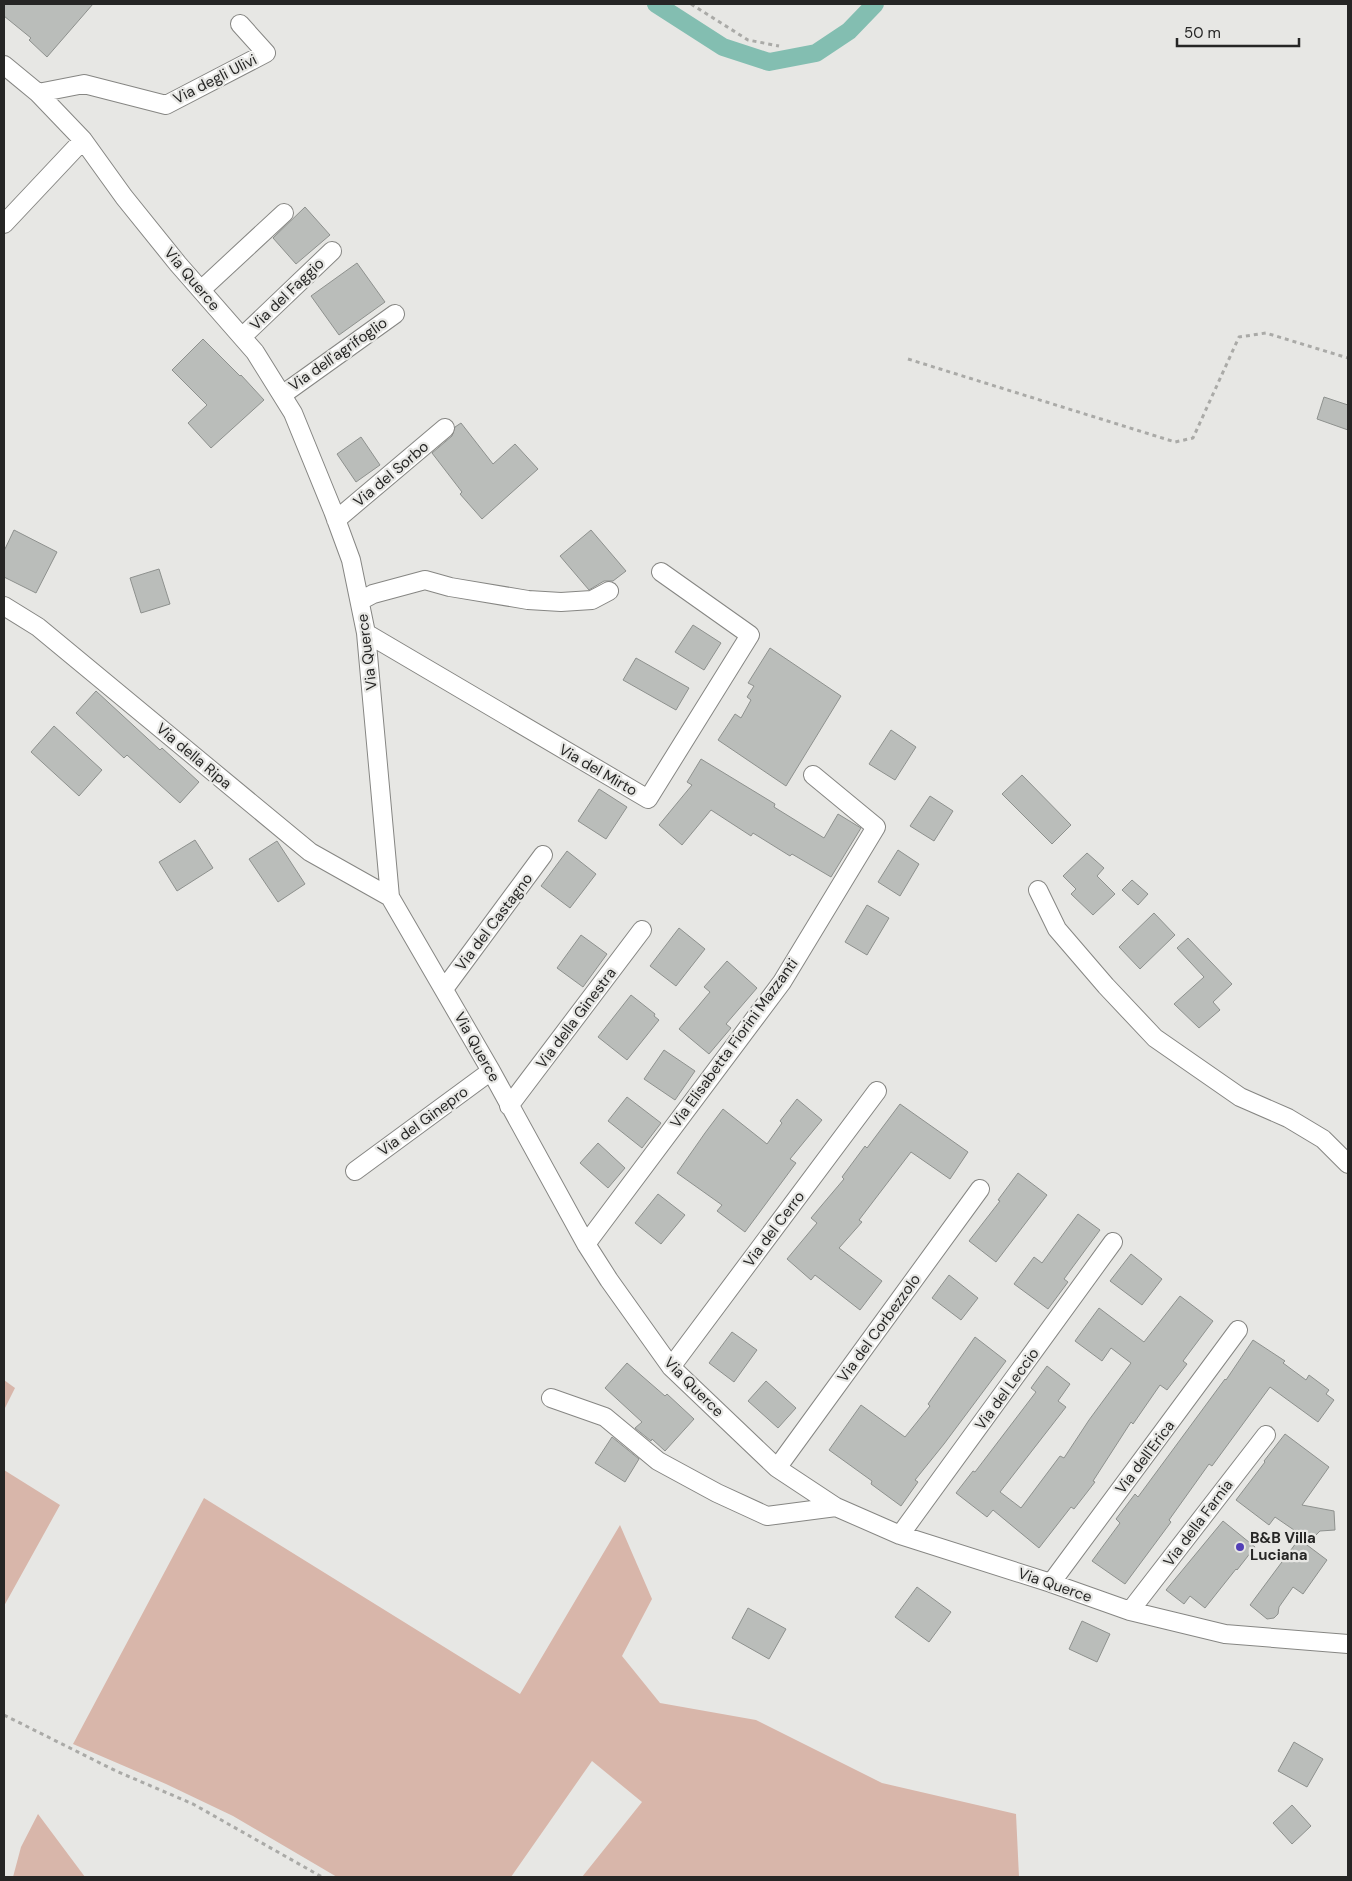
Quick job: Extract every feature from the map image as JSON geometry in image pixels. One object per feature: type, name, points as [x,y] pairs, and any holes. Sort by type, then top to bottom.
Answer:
[{"type":"street","name":"Via degli Ulivi","points":[[38,93],[84,84],[166,104],[266,53],[240,24]]},
{"type":"street","name":"Via Querce","points":[[4,65],[38,93],[83,140],[124,197],[255,352],[293,413],[351,560],[360,601],[366,633],[390,897],[491,1071],[586,1244],[609,1280],[671,1367],[777,1468],[836,1507],[900,1535],[1051,1583],[1130,1612],[1225,1634],[1348,1644]]},
{"type":"street","points":[[4,224],[83,140]]},
{"type":"street","points":[[201,290],[284,213]]},
{"type":"street","name":"Via del Faggio","points":[[242,337],[332,251]]},
{"type":"street","name":"Via dell'agrifoglio","points":[[282,394],[395,314]]},
{"type":"street","name":"Via del Sorbo","points":[[335,516],[445,428]]},
{"type":"street","points":[[335,516],[415,440]]},
{"type":"street","name":"Via del Mirto","points":[[366,633],[648,799],[750,635],[661,572]]},
{"type":"street","points":[[360,601],[373,594],[424,580],[450,587],[528,600],[562,602],[592,600],[610,592]]},
{"type":"street","name":"Via della Ripa","points":[[4,606],[38,627],[310,852],[390,897]]},
{"type":"street","name":"Via Elisabetta Fiorini Mazzanti","points":[[586,1244],[782,982],[876,828],[813,775]]},
{"type":"street","name":"Via del Castagno","points":[[444,989],[543,855]]},
{"type":"street","points":[[1038,890],[1057,929],[1106,986],[1155,1038],[1240,1098],[1288,1118],[1323,1139],[1348,1164]]},
{"type":"street","name":"Via della Ginestra","points":[[509,1106],[642,930]]},
{"type":"street","name":"Via del Ginepro","points":[[356,1171],[491,1071]]},
{"type":"street","name":"Via del Cerro","points":[[671,1367],[877,1091]]},
{"type":"street","name":"Via del Corbezzolo","points":[[777,1468],[980,1189]]},
{"type":"street","name":"Via del Leccio","points":[[900,1535],[1113,1242]]},
{"type":"street","name":"Via dell'Erica","points":[[1051,1583],[1238,1330]]},
{"type":"street","points":[[552,1398],[605,1417],[658,1462],[717,1493],[767,1516],[836,1507]]},
{"type":"street","name":"Via della Farnia","points":[[1130,1612],[1266,1435]]},
{"type":"path","points":[[691,4],[748,40],[779,46]]},
{"type":"path","points":[[908,358],[1175,442],[1193,438],[1239,336],[1266,333],[1348,358]]},
{"type":"path","points":[[4,1715],[116,1771],[193,1804],[322,1877]]},
{"type":"shaded area","points":[[4,1380],[15,1388],[4,1410]]},
{"type":"shaded area","points":[[4,1470],[60,1505],[4,1606]]},
{"type":"shaded area","points":[[204,1498],[520,1694],[620,1525],[652,1599],[622,1656],[660,1703],[756,1720],[882,1783],[1016,1814],[1019,1877],[582,1877],[642,1802],[592,1761],[511,1877],[337,1877],[233,1816],[166,1784],[73,1744]]},
{"type":"shaded area","points":[[38,1814],[85,1877],[13,1877],[21,1847]]},
{"type":"building","points":[[4,4],[93,4],[47,57],[29,40],[31,38],[4,16]]},
{"type":"building","points":[[305,207],[330,235],[296,264],[273,238]]},
{"type":"building","points":[[357,263],[385,302],[339,335],[311,296]]},
{"type":"building","points":[[203,339],[264,400],[211,448],[188,423],[207,405],[172,370]]},
{"type":"building","points":[[1324,397],[1348,405],[1348,430],[1317,419]]},
{"type":"building","points":[[461,423],[493,464],[515,444],[538,469],[482,519],[460,494],[462,492],[432,453],[452,436],[455,427]]},
{"type":"building","points":[[361,437],[380,465],[356,482],[337,454]]},
{"type":"building","points":[[14,530],[57,552],[36,593],[4,577],[4,551]]},
{"type":"building","points":[[591,530],[626,571],[613,581],[604,581],[589,590],[560,556]]},
{"type":"building","points":[[159,569],[170,604],[141,613],[130,578]]},
{"type":"building","points":[[693,625],[721,643],[704,670],[675,652]]},
{"type":"building","points":[[770,648],[841,696],[786,786],[718,740],[735,714],[741,718],[751,700],[747,697],[754,686],[748,683]]},
{"type":"building","points":[[636,658],[689,688],[676,710],[623,680]]},
{"type":"building","points":[[96,691],[160,750],[162,748],[199,782],[180,803],[127,755],[124,758],[76,713]]},
{"type":"building","points":[[54,726],[102,770],[79,796],[31,752]]},
{"type":"building","points":[[891,730],[916,747],[895,780],[869,764]]},
{"type":"building","points":[[701,759],[775,804],[774,807],[824,838],[838,814],[861,828],[831,877],[792,854],[790,856],[753,833],[751,836],[711,810],[682,845],[659,825],[692,785],[687,782]]},
{"type":"building","points":[[1022,775],[1071,825],[1052,844],[1002,794]]},
{"type":"building","points":[[599,789],[627,807],[606,839],[578,821]]},
{"type":"building","points":[[930,796],[953,811],[934,841],[910,826]]},
{"type":"building","points":[[195,840],[213,868],[177,891],[159,862]]},
{"type":"building","points":[[277,841],[305,884],[278,902],[249,859]]},
{"type":"building","points":[[898,850],[919,864],[900,896],[878,882]]},
{"type":"building","points":[[567,851],[596,874],[570,908],[541,886]]},
{"type":"building","points":[[1087,853],[1104,868],[1097,876],[1115,894],[1093,915],[1071,894],[1076,889],[1063,876]]},
{"type":"building","points":[[1132,880],[1148,894],[1138,905],[1122,890]]},
{"type":"building","points":[[867,905],[889,918],[867,955],[845,942]]},
{"type":"building","points":[[1154,913],[1175,935],[1140,969],[1119,947]]},
{"type":"building","points":[[679,928],[705,949],[676,986],[650,966]]},
{"type":"building","points":[[581,935],[607,954],[583,987],[557,968]]},
{"type":"building","points":[[1188,938],[1232,984],[1213,1002],[1220,1010],[1199,1028],[1174,1004],[1204,977],[1177,948]]},
{"type":"building","points":[[727,961],[757,988],[726,1024],[731,1028],[709,1054],[679,1029],[710,992],[704,987]]},
{"type":"building","points":[[631,995],[655,1014],[654,1016],[659,1020],[627,1060],[598,1037]]},
{"type":"building","points":[[664,1050],[695,1071],[675,1100],[644,1079]]},
{"type":"building","points":[[627,1097],[661,1123],[642,1148],[608,1121]]},
{"type":"building","points":[[797,1099],[822,1120],[790,1159],[796,1163],[745,1232],[717,1211],[722,1205],[677,1173],[723,1109],[767,1144],[782,1123],[780,1121]]},
{"type":"building","points":[[900,1104],[968,1152],[950,1179],[911,1152],[859,1220],[862,1222],[839,1248],[882,1281],[860,1310],[815,1275],[811,1280],[787,1259],[817,1223],[811,1218],[844,1179],[842,1177],[865,1146],[867,1148]]},
{"type":"building","points":[[598,1143],[625,1168],[608,1188],[580,1163]]},
{"type":"building","points":[[1018,1173],[1047,1195],[996,1262],[969,1241],[1000,1201],[998,1200]]},
{"type":"building","points":[[658,1194],[685,1215],[661,1244],[635,1223]]},
{"type":"building","points":[[1078,1214],[1100,1230],[1064,1279],[1068,1282],[1048,1309],[1014,1284],[1034,1257],[1042,1263]]},
{"type":"building","points":[[1131,1254],[1162,1279],[1142,1305],[1110,1281]]},
{"type":"building","points":[[949,1275],[978,1298],[961,1320],[932,1298]]},
{"type":"building","points":[[1180,1296],[1213,1321],[1183,1361],[1187,1364],[1167,1390],[1160,1385],[1133,1424],[1131,1422],[1093,1481],[1095,1482],[1074,1509],[1071,1507],[1039,1548],[993,1510],[987,1517],[956,1493],[973,1471],[975,1472],[1036,1392],[1031,1388],[1047,1366],[1070,1384],[1058,1401],[1066,1407],[1000,1492],[1021,1508],[1060,1456],[1064,1458],[1131,1363],[1111,1348],[1102,1361],[1075,1341],[1099,1308],[1144,1342]]},
{"type":"building","points":[[732,1332],[757,1350],[734,1382],[709,1363]]},
{"type":"building","points":[[975,1337],[1006,1361],[915,1480],[918,1482],[901,1506],[871,1484],[872,1481],[829,1450],[861,1405],[905,1437],[930,1406],[928,1404]]},
{"type":"building","points":[[1253,1340],[1285,1361],[1283,1363],[1306,1380],[1309,1375],[1329,1390],[1326,1394],[1334,1400],[1318,1422],[1270,1387],[1212,1466],[1209,1464],[1169,1520],[1171,1522],[1125,1584],[1092,1561],[1120,1523],[1116,1519],[1135,1494],[1138,1497],[1226,1380]]},
{"type":"building","points":[[627,1363],[665,1396],[667,1394],[694,1419],[665,1451],[652,1439],[651,1441],[635,1428],[642,1422],[605,1388]]},
{"type":"building","points":[[766,1381],[796,1408],[778,1428],[748,1401]]},
{"type":"building","points":[[1285,1434],[1329,1467],[1302,1505],[1334,1511],[1335,1530],[1320,1531],[1310,1541],[1275,1517],[1269,1525],[1236,1500]]},
{"type":"building","points":[[612,1437],[639,1459],[625,1482],[595,1463]]},
{"type":"building","points":[[1223,1521],[1255,1547],[1205,1608],[1190,1596],[1184,1604],[1166,1590]]},
{"type":"building","points":[[1299,1539],[1327,1560],[1303,1594],[1293,1587],[1279,1607],[1278,1614],[1274,1618],[1267,1619],[1250,1605]]},
{"type":"building","points":[[917,1587],[951,1612],[929,1642],[895,1617]]},
{"type":"building","points":[[748,1608],[786,1629],[769,1659],[732,1638]]},
{"type":"building","points":[[1082,1621],[1110,1634],[1097,1662],[1069,1649]]},
{"type":"building","points":[[1294,1742],[1323,1759],[1307,1787],[1278,1771]]},
{"type":"building","points":[[1292,1805],[1311,1826],[1292,1844],[1273,1823]]},
{"type":"waterway","points":[[656,4],[723,47],[769,62],[816,53],[849,31],[875,4]]},
{"type":"place","name":"B&B Villa Luciana","points":[[1240,1547]]}]
